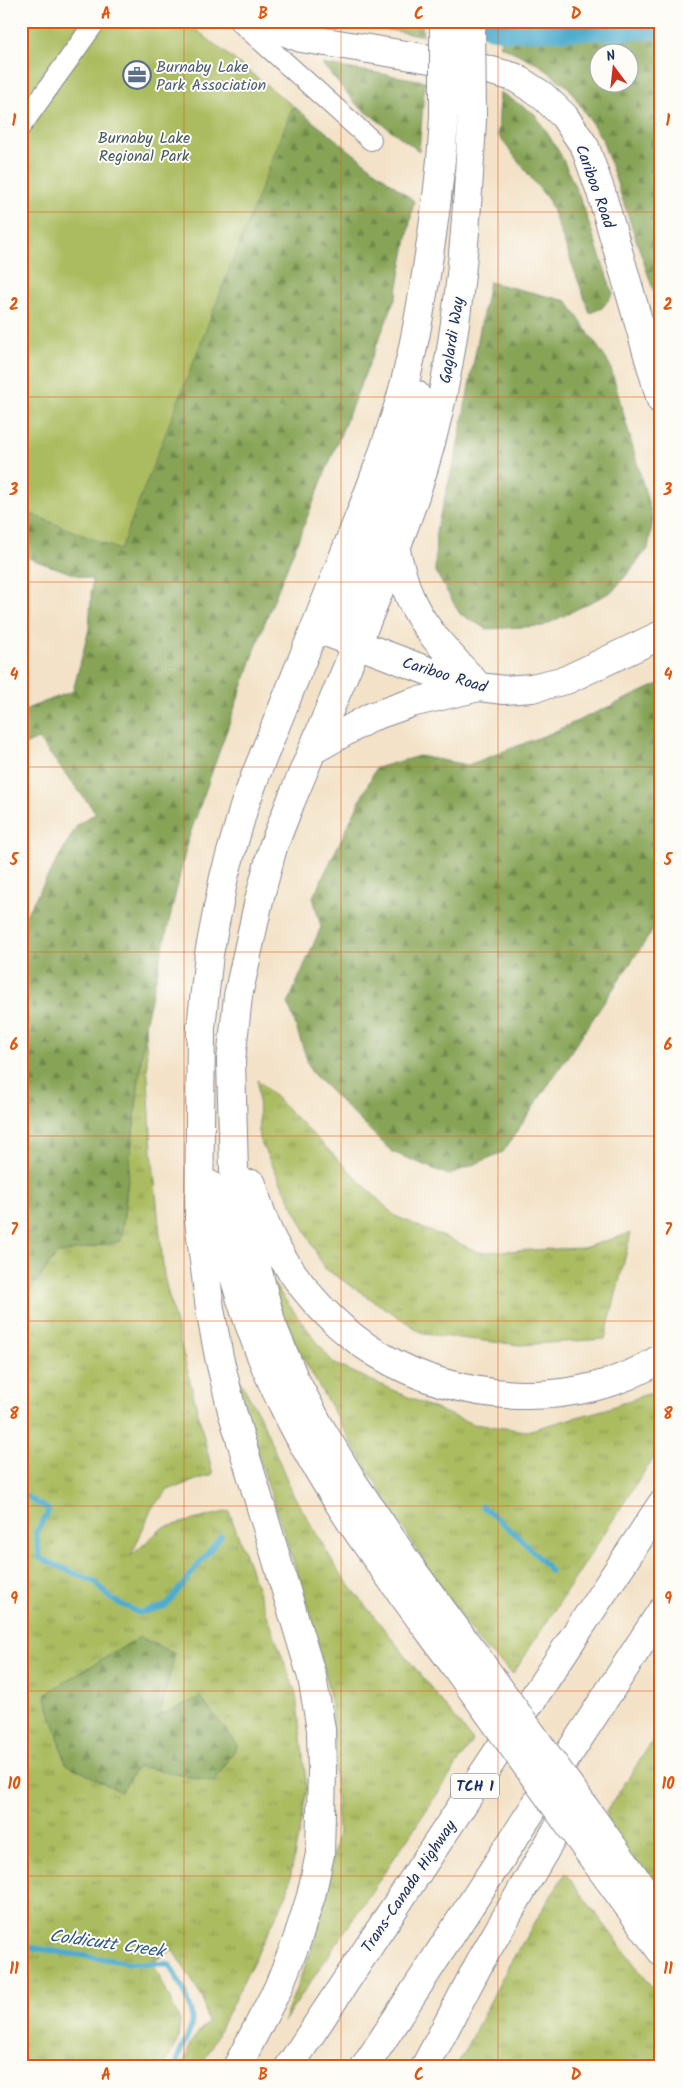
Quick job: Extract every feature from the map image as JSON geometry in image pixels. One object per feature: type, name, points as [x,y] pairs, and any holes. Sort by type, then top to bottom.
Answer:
[{"type":"main road","name":"Cariboo Road","points":[[257,21],[301,38],[473,66],[514,77],[542,95],[564,116],[585,148],[601,192],[661,400]]},
{"type":"main road","points":[[237,2067],[278,1988],[297,1940],[311,1896],[320,1854],[321,1729],[312,1676],[256,1491],[219,1357],[210,1309],[199,1220],[202,1019],[209,954],[224,877],[244,807],[379,465],[401,395],[417,333],[441,171],[444,116],[444,21]]},
{"type":"main road","name":"Gaglardi Way","points":[[464,1659],[411,1568],[353,1482],[320,1428],[294,1378],[272,1325],[234,1172],[231,1061],[238,996],[259,900],[273,847],[396,551],[423,472],[434,431],[444,386],[464,250],[472,119],[471,21]]},
{"type":"main road","points":[[357,644],[347,627],[346,610],[392,493],[408,443],[416,393],[417,333]]},
{"type":"main road","points":[[313,750],[379,714],[411,703],[479,688],[417,612],[408,592],[396,551]]},
{"type":"main road","points":[[652,639],[661,614]]},
{"type":"main road","name":"Cariboo Road","points":[[315,628],[479,688],[504,690],[532,688],[566,680],[652,639]]},
{"type":"main road","points":[[232,1118],[261,1212],[276,1246],[317,1304],[342,1329],[396,1366],[428,1379],[464,1389],[493,1394],[556,1395],[619,1379],[661,1358]]},
{"type":"main road","points":[[199,1139],[232,1267],[254,1336],[284,1407],[367,1546],[464,1659],[604,1854],[661,1951]]},
{"type":"main road","name":"Trans-Canada Highway","points":[[289,2067],[661,1505]]},
{"type":"main road","points":[[366,2067],[661,1612]]},
{"type":"main road","points":[[425,2067],[480,1962],[559,1826],[609,1694]]},
{"type":"main road","points":[[604,1854],[661,1914]]},
{"type":"street","points":[[21,126],[96,21]]},
{"type":"street","points":[[239,21],[371,140]]},
{"type":"green space","points":[[21,21],[198,188],[293,106],[414,201],[396,297],[265,622],[188,840],[145,1025],[121,1241],[57,1254],[21,1303],[21,962],[24,960],[25,916],[78,824],[96,813],[38,739],[21,747],[21,711],[73,691],[89,629],[92,580],[21,556]]},
{"type":"green space","name":"Burnaby Lake Regional Park","points":[[21,21],[185,21],[293,106],[120,550],[21,510]]},
{"type":"green space","points":[[338,21],[422,21],[423,36]]},
{"type":"green space","points":[[497,21],[661,21],[661,313],[602,139],[569,88],[537,63],[501,46]]},
{"type":"green space","points":[[322,64],[425,81],[419,151],[357,105]]},
{"type":"green space","points":[[500,92],[535,114],[561,155],[582,203],[613,294],[602,308],[590,313],[549,201],[498,135]]},
{"type":"green space","points":[[489,282],[567,301],[610,365],[653,520],[648,549],[613,591],[543,626],[487,629],[460,614],[435,571],[436,531],[456,454]]},
{"type":"green space","points":[[661,683],[661,918],[503,1152],[449,1175],[392,1152],[311,1072],[288,1003],[321,927],[313,897],[376,768],[419,756],[468,765],[551,733]]},
{"type":"green space","points":[[145,1025],[152,1151],[164,1276],[213,1474],[168,1490],[152,1508],[131,1556],[162,1528],[229,1511],[296,1694],[307,1790],[287,1894],[201,2067],[187,2067],[184,2063],[190,2043],[207,2023],[203,1998],[172,1949],[153,1962],[180,2021],[178,2040],[163,2067],[21,2067],[21,1303],[57,1253],[121,1241]]},
{"type":"green space","points":[[258,1080],[395,1216],[479,1252],[583,1248],[631,1233],[605,1339],[520,1345],[424,1334],[324,1268],[259,1139]]},
{"type":"green space","points":[[271,1281],[333,1363],[473,1424],[527,1431],[606,1409],[661,1389],[661,1446],[513,1674],[481,1645],[431,1574],[348,1437],[283,1323]]},
{"type":"green space","points":[[234,1370],[260,1416],[293,1494],[339,1572],[473,1741],[283,2023],[317,1934],[338,1832],[330,1696],[312,1618],[256,1449]]},
{"type":"green space","points":[[140,1637],[175,1654],[160,1716],[200,1697],[238,1745],[214,1782],[138,1766],[121,1792],[66,1764],[45,1694]]},
{"type":"green space","points":[[661,1728],[661,1895],[612,1831],[606,1812]]},
{"type":"green space","points":[[565,1873],[661,1999],[661,2067],[456,2067],[509,1965]]},
{"type":"waterway","points":[[492,21],[510,24],[661,22]]},
{"type":"waterway","points":[[21,1493],[49,1510],[36,1533],[40,1558],[95,1582],[111,1599],[139,1613],[166,1606],[221,1536]]},
{"type":"waterway","points":[[482,1506],[519,1537],[551,1571]]},
{"type":"waterway","name":"Coldicutt Creek","points":[[21,1946],[130,1963],[169,1964],[185,1994],[192,2018],[190,2031],[179,2055],[176,2067]]},
{"type":"place","name":"Burnaby Lake Park Association","points":[[137,75]]}]
